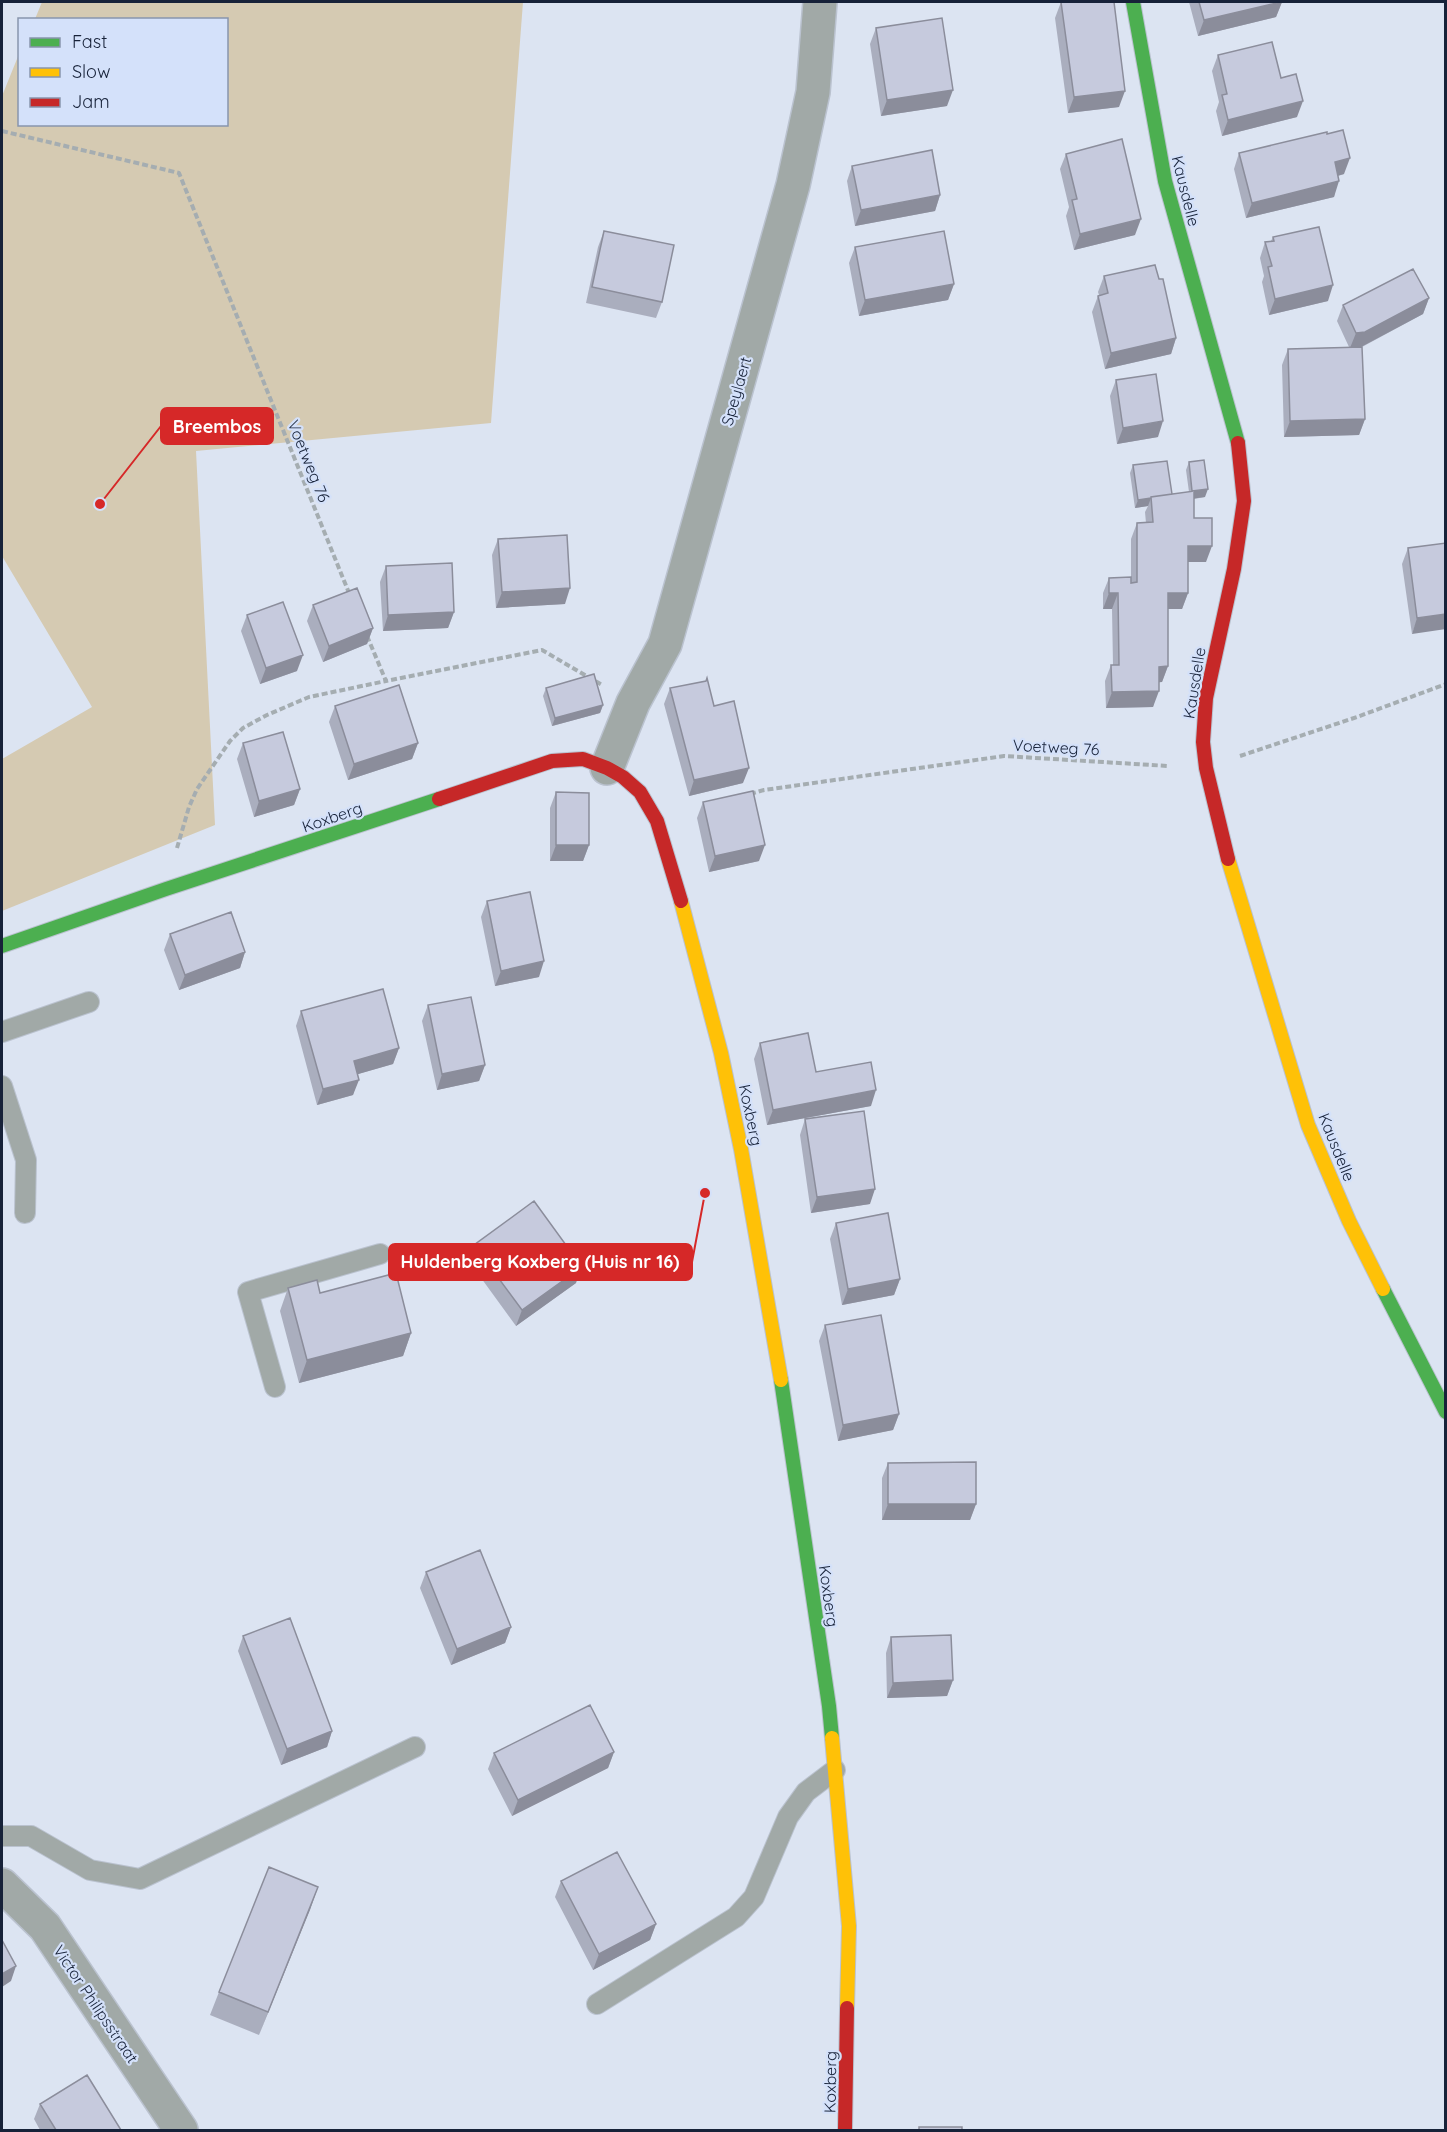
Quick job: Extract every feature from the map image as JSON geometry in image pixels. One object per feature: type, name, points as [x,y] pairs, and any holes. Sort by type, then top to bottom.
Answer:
[{"type":"street","name":"Speylaert","points":[[608,768],[633,703],[665,644],[793,185],[813,92],[820,2]]},
{"type":"street","name":"Kausdelle","points":[[1133,2],[1164,181],[1237,436],[1244,501],[1234,569],[1206,698],[1203,742],[1206,768],[1225,847],[1308,1125],[1349,1221],[1446,1412]]},
{"type":"street","name":"Koxberg","points":[[2,946],[552,761],[583,759],[608,768],[640,792],[657,821],[672,868],[721,1053],[741,1149],[776,1347],[829,1706],[849,1926],[845,2130]]},
{"type":"street","name":"Victor Philipsstraat","points":[[2,1885],[45,1927],[181,2130]]},
{"type":"lane","points":[[2,1032],[89,1002]]},
{"type":"lane","points":[[2,1086],[26,1160],[25,1213]]},
{"type":"lane","points":[[276,1387],[248,1292],[380,1254]]},
{"type":"lane","points":[[2,1836],[31,1836],[90,1870],[140,1880],[415,1747]]},
{"type":"lane","points":[[597,2004],[736,1917],[754,1897],[788,1817],[806,1792],[835,1770]]},
{"type":"path","name":"Voetweg 76","points":[[2,131],[179,173],[350,594]]},
{"type":"path","points":[[363,627],[386,681]]},
{"type":"path","points":[[166,889],[189,807],[197,789],[230,741],[243,728],[309,697],[542,650],[633,703]]},
{"type":"path","name":"Voetweg 76","points":[[742,796],[764,790],[1005,756],[1206,768],[1446,684]]},
{"type":"shaded area","points":[[42,2],[523,2],[491,423],[196,451],[215,825],[2,911],[2,759],[92,707],[2,556],[2,96],[18,56],[18,126],[228,126],[228,18],[35,18]]},
{"type":"building","points":[[1061,2],[1114,2],[1125,91],[1074,97]]},
{"type":"building","points":[[1199,2],[1281,2],[1204,20]]},
{"type":"building","points":[[942,18],[953,90],[887,100],[876,28]]},
{"type":"building","points":[[1272,42],[1281,78],[1296,74],[1303,101],[1228,120],[1222,95],[1227,94],[1218,55]]},
{"type":"building","points":[[1343,130],[1350,158],[1335,162],[1339,181],[1252,203],[1239,153]]},
{"type":"building","points":[[1122,139],[1141,219],[1080,234],[1072,200],[1077,199],[1066,154]]},
{"type":"building","points":[[932,150],[940,195],[861,210],[852,166]]},
{"type":"building","points":[[1319,227],[1333,285],[1275,299],[1268,267],[1272,266],[1265,242],[1274,241],[1273,237]]},
{"type":"building","points":[[604,231],[674,245],[662,302],[592,287]]},
{"type":"building","points":[[944,231],[954,284],[865,300],[855,247]]},
{"type":"building","points":[[1155,265],[1159,279],[1163,279],[1176,338],[1111,353],[1098,296],[1108,293],[1104,276]]},
{"type":"building","points":[[1413,269],[1429,298],[1365,332],[1356,333],[1343,305]]},
{"type":"building","points":[[1362,347],[1365,419],[1290,421],[1288,349]]},
{"type":"building","points":[[1156,374],[1163,421],[1123,428],[1116,380]]},
{"type":"building","points":[[1204,460],[1208,489],[1192,491],[1189,462]]},
{"type":"building","points":[[1167,461],[1172,494],[1138,500],[1133,465]]},
{"type":"building","points":[[1194,491],[1194,518],[1212,518],[1212,546],[1188,546],[1188,593],[1168,593],[1168,666],[1159,667],[1159,691],[1112,692],[1111,665],[1119,665],[1118,593],[1109,593],[1109,578],[1131,577],[1131,583],[1137,582],[1137,523],[1153,522],[1151,497]]},
{"type":"building","points":[[567,535],[570,588],[502,592],[498,539]]},
{"type":"building","points":[[1446,543],[1446,614],[1417,618],[1408,548]]},
{"type":"building","points":[[452,563],[454,612],[388,615],[386,566]]},
{"type":"building","points":[[357,588],[373,628],[329,646],[313,605]]},
{"type":"building","points":[[283,602],[303,655],[266,668],[247,615]]},
{"type":"building","points":[[594,674],[603,705],[555,718],[546,688]]},
{"type":"building","points":[[707,678],[714,706],[734,701],[749,768],[694,780],[670,688],[706,681]]},
{"type":"building","points":[[399,685],[418,743],[354,764],[335,706]]},
{"type":"building","points":[[283,732],[300,789],[259,801],[243,743]]},
{"type":"building","points":[[753,791],[765,845],[715,856],[703,802]]},
{"type":"building","points":[[556,792],[589,793],[589,845],[556,845]]},
{"type":"building","points":[[530,892],[544,961],[501,971],[487,901]]},
{"type":"building","points":[[231,912],[245,952],[185,975],[170,934]]},
{"type":"building","points":[[383,989],[399,1048],[354,1061],[359,1080],[323,1089],[301,1011]]},
{"type":"building","points":[[471,997],[485,1065],[442,1074],[428,1005]]},
{"type":"building","points":[[808,1033],[816,1072],[871,1062],[876,1090],[773,1110],[760,1043]]},
{"type":"building","points":[[864,1111],[875,1189],[817,1197],[805,1119]]},
{"type":"building","points":[[534,1201],[582,1267],[522,1310],[474,1245]]},
{"type":"building","points":[[888,1213],[900,1279],[848,1289],[836,1223]]},
{"type":"building","points":[[396,1273],[411,1333],[307,1360],[288,1288],[317,1280],[320,1293]]},
{"type":"building","points":[[881,1315],[899,1414],[843,1425],[825,1325]]},
{"type":"building","points":[[976,1462],[976,1504],[888,1504],[888,1463]]},
{"type":"building","points":[[480,1550],[511,1627],[457,1649],[426,1572]]},
{"type":"building","points":[[290,1618],[332,1731],[287,1749],[243,1636]]},
{"type":"building","points":[[951,1635],[953,1680],[893,1683],[891,1637]]},
{"type":"building","points":[[590,1705],[614,1752],[518,1800],[494,1753]]},
{"type":"building","points":[[617,1852],[656,1924],[599,1954],[561,1881]]},
{"type":"building","points":[[269,1867],[318,1887],[268,2012],[219,1992]]},
{"type":"building","points":[[2,1940],[16,1966],[2,1974]]},
{"type":"building","points":[[87,2075],[121,2130],[56,2130],[40,2104]]},
{"type":"building","points":[[919,2127],[962,2127],[962,2130],[919,2130]]},
{"type":"traffic: fast","points":[[1133,2],[1165,181],[1238,443]]},
{"type":"traffic: fast","points":[[2,946],[439,799]]},
{"type":"traffic: fast","points":[[1383,1289],[1446,1412]]},
{"type":"traffic: fast","points":[[781,1380],[832,1738]]},
{"type":"traffic: slow","points":[[1228,859],[1308,1125],[1349,1221],[1383,1289]]},
{"type":"traffic: slow","points":[[681,901],[721,1053],[741,1149],[781,1380]]},
{"type":"traffic: slow","points":[[832,1738],[849,1926],[847,2008]]},
{"type":"traffic: jam","points":[[1228,859],[1206,768],[1203,742],[1206,698],[1234,569],[1244,501],[1238,443]]},
{"type":"traffic: jam","points":[[439,799],[552,761],[583,759],[607,768],[623,777],[640,792],[657,821],[681,901]]},
{"type":"traffic: jam","points":[[845,2130],[847,2008]]},
{"type":"place","name":"Breembos","points":[[100,504]]},
{"type":"place","name":"Huldenberg Koxberg (Huis nr 16)","points":[[705,1193]]}]
